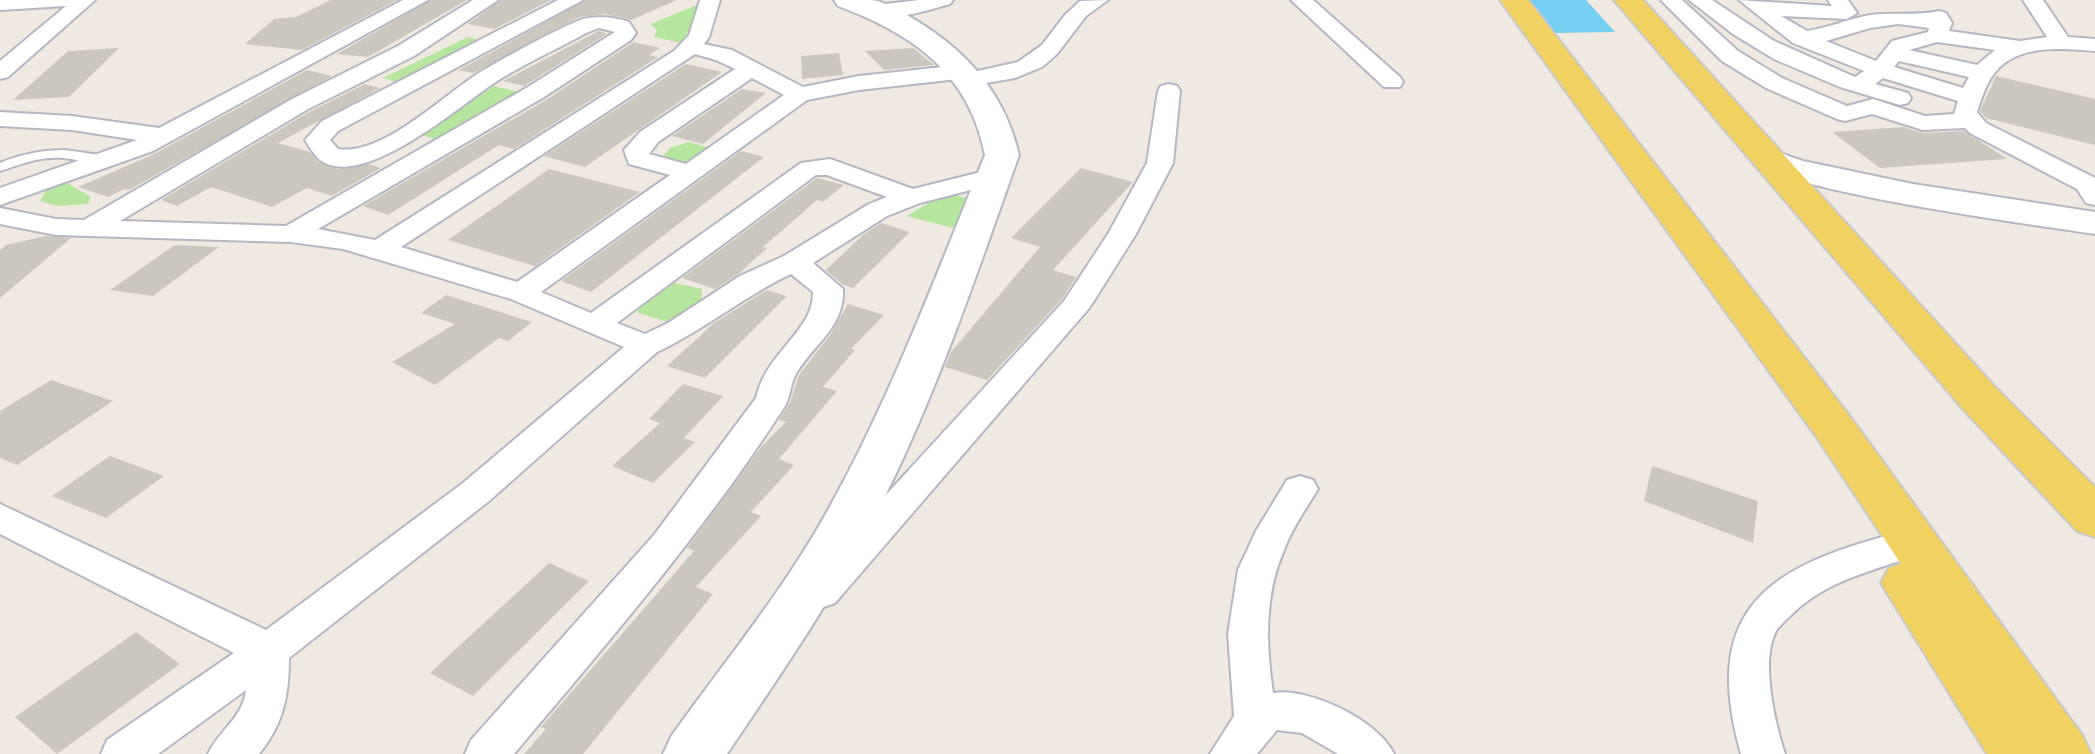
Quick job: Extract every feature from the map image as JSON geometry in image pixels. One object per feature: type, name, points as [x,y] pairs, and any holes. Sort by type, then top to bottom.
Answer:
[{"type":"main road","points":[[1495,0],[1886,551],[2021,754]]},
{"type":"main road","points":[[1514,0],[1841,438],[2061,754]]},
{"type":"main road","points":[[1628,0],[1979,398],[2095,518]]},
{"type":"main road","points":[[693,754],[807,591],[849,519],[924,356],[1002,155],[999,128],[966,76],[925,39],[862,6]]},
{"type":"main road","points":[[1768,159],[1793,169],[1913,195],[2090,211]]},
{"type":"main road","points":[[1816,215],[1859,199],[1913,195]]},
{"type":"street","points":[[0,4],[68,0]]},
{"type":"street","points":[[0,72],[85,0]]},
{"type":"street","points":[[0,197],[109,160],[162,136],[418,0]]},
{"type":"street","points":[[89,228],[239,138],[406,51],[488,0]]},
{"type":"street","points":[[291,234],[536,92],[624,36],[625,29],[615,24],[590,24],[485,79],[431,120],[371,153],[343,157],[323,152],[317,140],[330,126],[573,0]]},
{"type":"street","points":[[379,249],[670,65],[692,47],[704,27],[710,0]]},
{"type":"street","points":[[862,6],[910,9],[943,0]]},
{"type":"street","points":[[521,293],[800,94],[859,83],[1015,71],[1044,56],[1075,13],[1098,0]]},
{"type":"street","points":[[1301,0],[1392,82]]},
{"type":"street","points":[[1671,0],[1730,56],[1774,83],[1845,114],[1873,106],[1923,123],[1970,110]]},
{"type":"street","points":[[1699,0],[1764,45],[1857,86],[1970,110]]},
{"type":"street","points":[[1753,5],[1847,13],[1838,0]]},
{"type":"street","points":[[1929,0],[1939,29]]},
{"type":"street","points":[[2033,0],[2062,43]]},
{"type":"street","points":[[1753,5],[1771,21],[1806,38],[1970,110]]},
{"type":"street","points":[[1764,45],[1898,18],[2018,47]]},
{"type":"street","points":[[452,21],[495,40]]},
{"type":"street","points":[[1857,86],[1879,71],[1900,46],[1939,29]]},
{"type":"street","points":[[2090,211],[2086,184],[1978,128],[1970,110],[1982,73],[1998,54],[2018,47],[2062,43],[2095,45]]},
{"type":"street","points":[[692,47],[724,55],[800,94]]},
{"type":"street","points":[[1894,53],[1982,73]]},
{"type":"street","points":[[693,173],[647,163],[638,159],[636,150],[649,137],[752,68]]},
{"type":"street","points":[[485,79],[536,92]]},
{"type":"street","points":[[766,649],[857,555],[1075,307],[1122,234],[1160,163],[1169,91]]},
{"type":"street","points":[[0,119],[72,123],[162,136]]},
{"type":"street","points":[[390,143],[426,153]]},
{"type":"street","points":[[594,325],[810,168],[830,167],[911,197]]},
{"type":"street","points":[[123,754],[269,651],[476,492],[646,345],[679,330],[750,282],[794,262],[853,224],[911,197],[993,177]]},
{"type":"street","points":[[6,231],[89,228],[291,234],[379,249],[521,293],[646,345]]},
{"type":"street","points":[[487,754],[667,545],[772,400],[779,374],[813,335],[829,302],[828,289],[794,262]]},
{"type":"street","points":[[1244,738],[1249,679],[1249,610],[1264,550],[1300,489]]},
{"type":"street","points":[[0,518],[269,651]]},
{"type":"street","points":[[1763,754],[1753,724],[1751,674],[1758,624],[1785,594],[1815,574],[1886,551]]},
{"type":"street","points":[[230,754],[263,716],[268,697],[269,651]]},
{"type":"street","points":[[1244,738],[1266,714],[1308,714],[1330,724],[1372,754]]},
{"type":"lane","points":[[0,167],[46,152],[109,160]]},
{"type":"green space","points":[[706,1],[681,43],[654,37],[657,30],[651,24]]},
{"type":"green space","points":[[468,37],[486,42],[403,84],[383,78]]},
{"type":"green space","points":[[494,86],[527,94],[443,142],[422,135]]},
{"type":"green space","points":[[689,142],[720,151],[692,170],[658,161],[670,148]]},
{"type":"green space","points":[[67,183],[91,197],[88,204],[57,206],[40,201],[46,190]]},
{"type":"green space","points":[[943,194],[970,198],[953,228],[907,216]]},
{"type":"green space","points":[[670,282],[702,289],[701,307],[671,323],[636,312]]},
{"type":"water","points":[[1529,0],[1586,0],[1615,32],[1555,33]]},
{"type":"building","points":[[331,0],[397,0],[302,50],[245,44],[274,19],[296,17]]},
{"type":"building","points":[[431,0],[467,0],[368,57],[337,54]]},
{"type":"building","points":[[501,0],[551,0],[494,29],[468,24]]},
{"type":"building","points":[[586,0],[677,0],[631,20],[605,14],[579,17],[473,73],[459,70]]},
{"type":"building","points":[[599,31],[607,34],[524,86],[503,81]]},
{"type":"building","points":[[634,42],[660,48],[649,55],[658,57],[514,149],[499,145],[388,215],[363,206],[546,100]]},
{"type":"building","points":[[119,48],[69,97],[13,100],[68,51]]},
{"type":"building","points":[[913,48],[934,65],[884,70],[865,51]]},
{"type":"building","points":[[839,53],[843,75],[802,79],[801,56]]},
{"type":"building","points":[[686,64],[722,72],[585,167],[544,156]]},
{"type":"building","points":[[307,70],[332,76],[129,190],[124,189],[108,197],[78,187],[154,154]]},
{"type":"building","points":[[1996,76],[2095,99],[2095,145],[1986,118],[1980,111]]},
{"type":"building","points":[[365,84],[380,88],[278,143],[310,152],[318,162],[337,169],[369,164],[381,168],[332,196],[307,188],[272,207],[211,187],[177,206],[161,200],[309,112]]},
{"type":"building","points":[[742,89],[766,93],[703,144],[672,136]]},
{"type":"building","points":[[1903,127],[1923,133],[1964,131],[2007,159],[1880,168],[1832,132]]},
{"type":"building","points":[[741,151],[764,157],[591,292],[561,281]]},
{"type":"building","points":[[1081,168],[1133,182],[1053,270],[1076,277],[1062,299],[987,380],[945,367],[951,352],[1040,247],[1011,238]]},
{"type":"building","points":[[549,169],[640,192],[535,266],[448,240]]},
{"type":"building","points":[[817,178],[844,185],[823,202],[817,200],[763,247],[767,248],[737,275],[715,289],[682,278]]},
{"type":"building","points":[[881,223],[910,232],[853,288],[843,285],[826,270],[863,235]]},
{"type":"building","points":[[46,236],[71,238],[0,298],[0,250],[6,245]]},
{"type":"building","points":[[175,245],[219,247],[153,296],[110,290]]},
{"type":"building","points":[[767,290],[787,296],[705,378],[667,366],[714,323]]},
{"type":"building","points":[[446,295],[532,322],[508,341],[499,338],[435,385],[392,362],[455,324],[421,313]]},
{"type":"building","points":[[848,304],[884,315],[851,349],[855,350],[823,387],[837,391],[779,459],[794,465],[751,512],[761,516],[696,587],[713,594],[583,754],[524,754],[546,729],[541,727],[694,551],[687,548],[761,447],[786,422],[779,420],[790,403],[799,375],[830,335]]},
{"type":"building","points":[[51,380],[113,401],[17,465],[0,458],[0,411]]},
{"type":"building","points":[[683,384],[723,396],[684,438],[695,442],[653,483],[612,466],[660,423],[649,419]]},
{"type":"building","points":[[110,456],[164,476],[106,518],[52,496]]},
{"type":"building","points":[[1652,466],[1758,501],[1753,543],[1644,501]]},
{"type":"building","points":[[549,563],[589,581],[473,696],[430,673]]},
{"type":"building","points":[[136,632],[180,664],[57,754],[15,717]]}]
